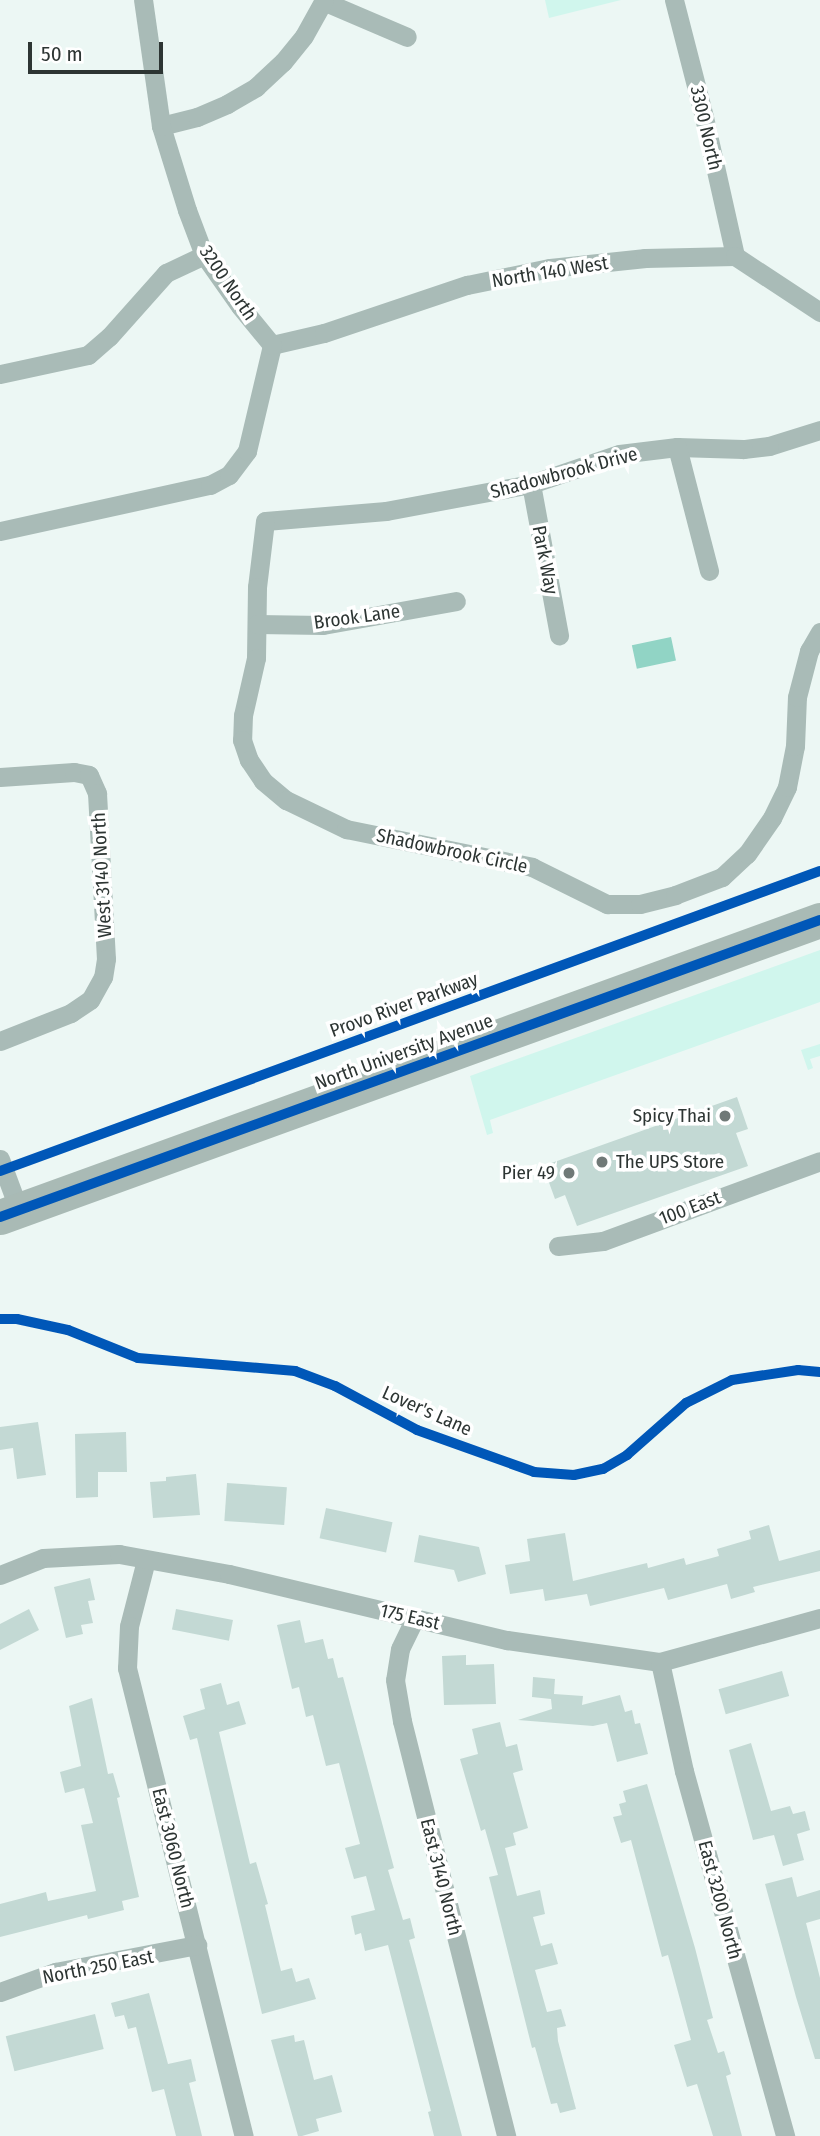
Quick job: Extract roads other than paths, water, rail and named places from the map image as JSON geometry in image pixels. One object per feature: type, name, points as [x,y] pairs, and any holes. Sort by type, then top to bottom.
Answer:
[{"type":"highway","name":"North University Avenue","points":[[9,1214],[820,920]]},
{"type":"street","name":"3200 North","points":[[143,0],[162,126],[187,210],[204,255],[272,345]]},
{"type":"street","name":"3300 North","points":[[674,0],[735,256]]},
{"type":"street","points":[[162,126],[197,117],[228,104],[256,87],[283,62],[304,36],[323,1],[407,37]]},
{"type":"street","points":[[0,374],[67,362],[88,355],[109,337],[166,273],[204,255]]},
{"type":"street","points":[[735,256],[820,312]]},
{"type":"street","name":"North 140 West","points":[[272,345],[324,333],[467,285],[550,268],[645,258],[735,256]]},
{"type":"street","points":[[0,531],[210,485],[229,475],[247,451],[272,345]]},
{"type":"street","name":"Shadowbrook Drive","points":[[265,521],[358,516],[531,484],[619,454],[677,447],[743,449],[769,446],[820,429]]},
{"type":"street","points":[[677,447],[709,571]]},
{"type":"street","name":"Park Way","points":[[531,484],[559,635]]},
{"type":"street","name":"Shadowbrook Circle","points":[[265,521],[257,587],[255,669],[243,715],[242,740],[249,760],[263,781],[286,800],[346,829],[532,867],[607,904],[640,904],[675,895],[722,877],[747,854],[772,818],[787,787],[795,746],[797,697],[809,651],[820,632]]},
{"type":"street","name":"Brook Lane","points":[[257,624],[323,625],[456,601]]},
{"type":"street","name":"West 3140 North","points":[[0,777],[74,772],[89,775],[97,793],[106,959],[103,977],[90,1000],[71,1013],[0,1041]]},
{"type":"street","points":[[0,1159],[9,1214]]},
{"type":"street","name":"100 East","points":[[558,1246],[603,1241],[820,1161]]},
{"type":"street","name":"175 East","points":[[0,1574],[43,1559],[119,1554],[229,1574],[507,1640],[660,1662],[820,1618]]},
{"type":"street","name":"East 3060 North","points":[[146,1560],[129,1626],[127,1668],[244,2136]]},
{"type":"street","name":"East 3140 North","points":[[415,1618],[400,1649],[396,1680],[402,1721],[506,2136]]},
{"type":"street","name":"East 3200 North","points":[[660,1662],[684,1770],[785,2136]]},
{"type":"street","name":"North 250 East","points":[[0,1992],[55,1972],[197,1945]]},
{"type":"place","name":"Spicy Thai","points":[[725,1116]]},
{"type":"place","name":"The UPS Store","points":[[602,1162]]},
{"type":"place","name":"Pier 49","points":[[569,1173]]}]
